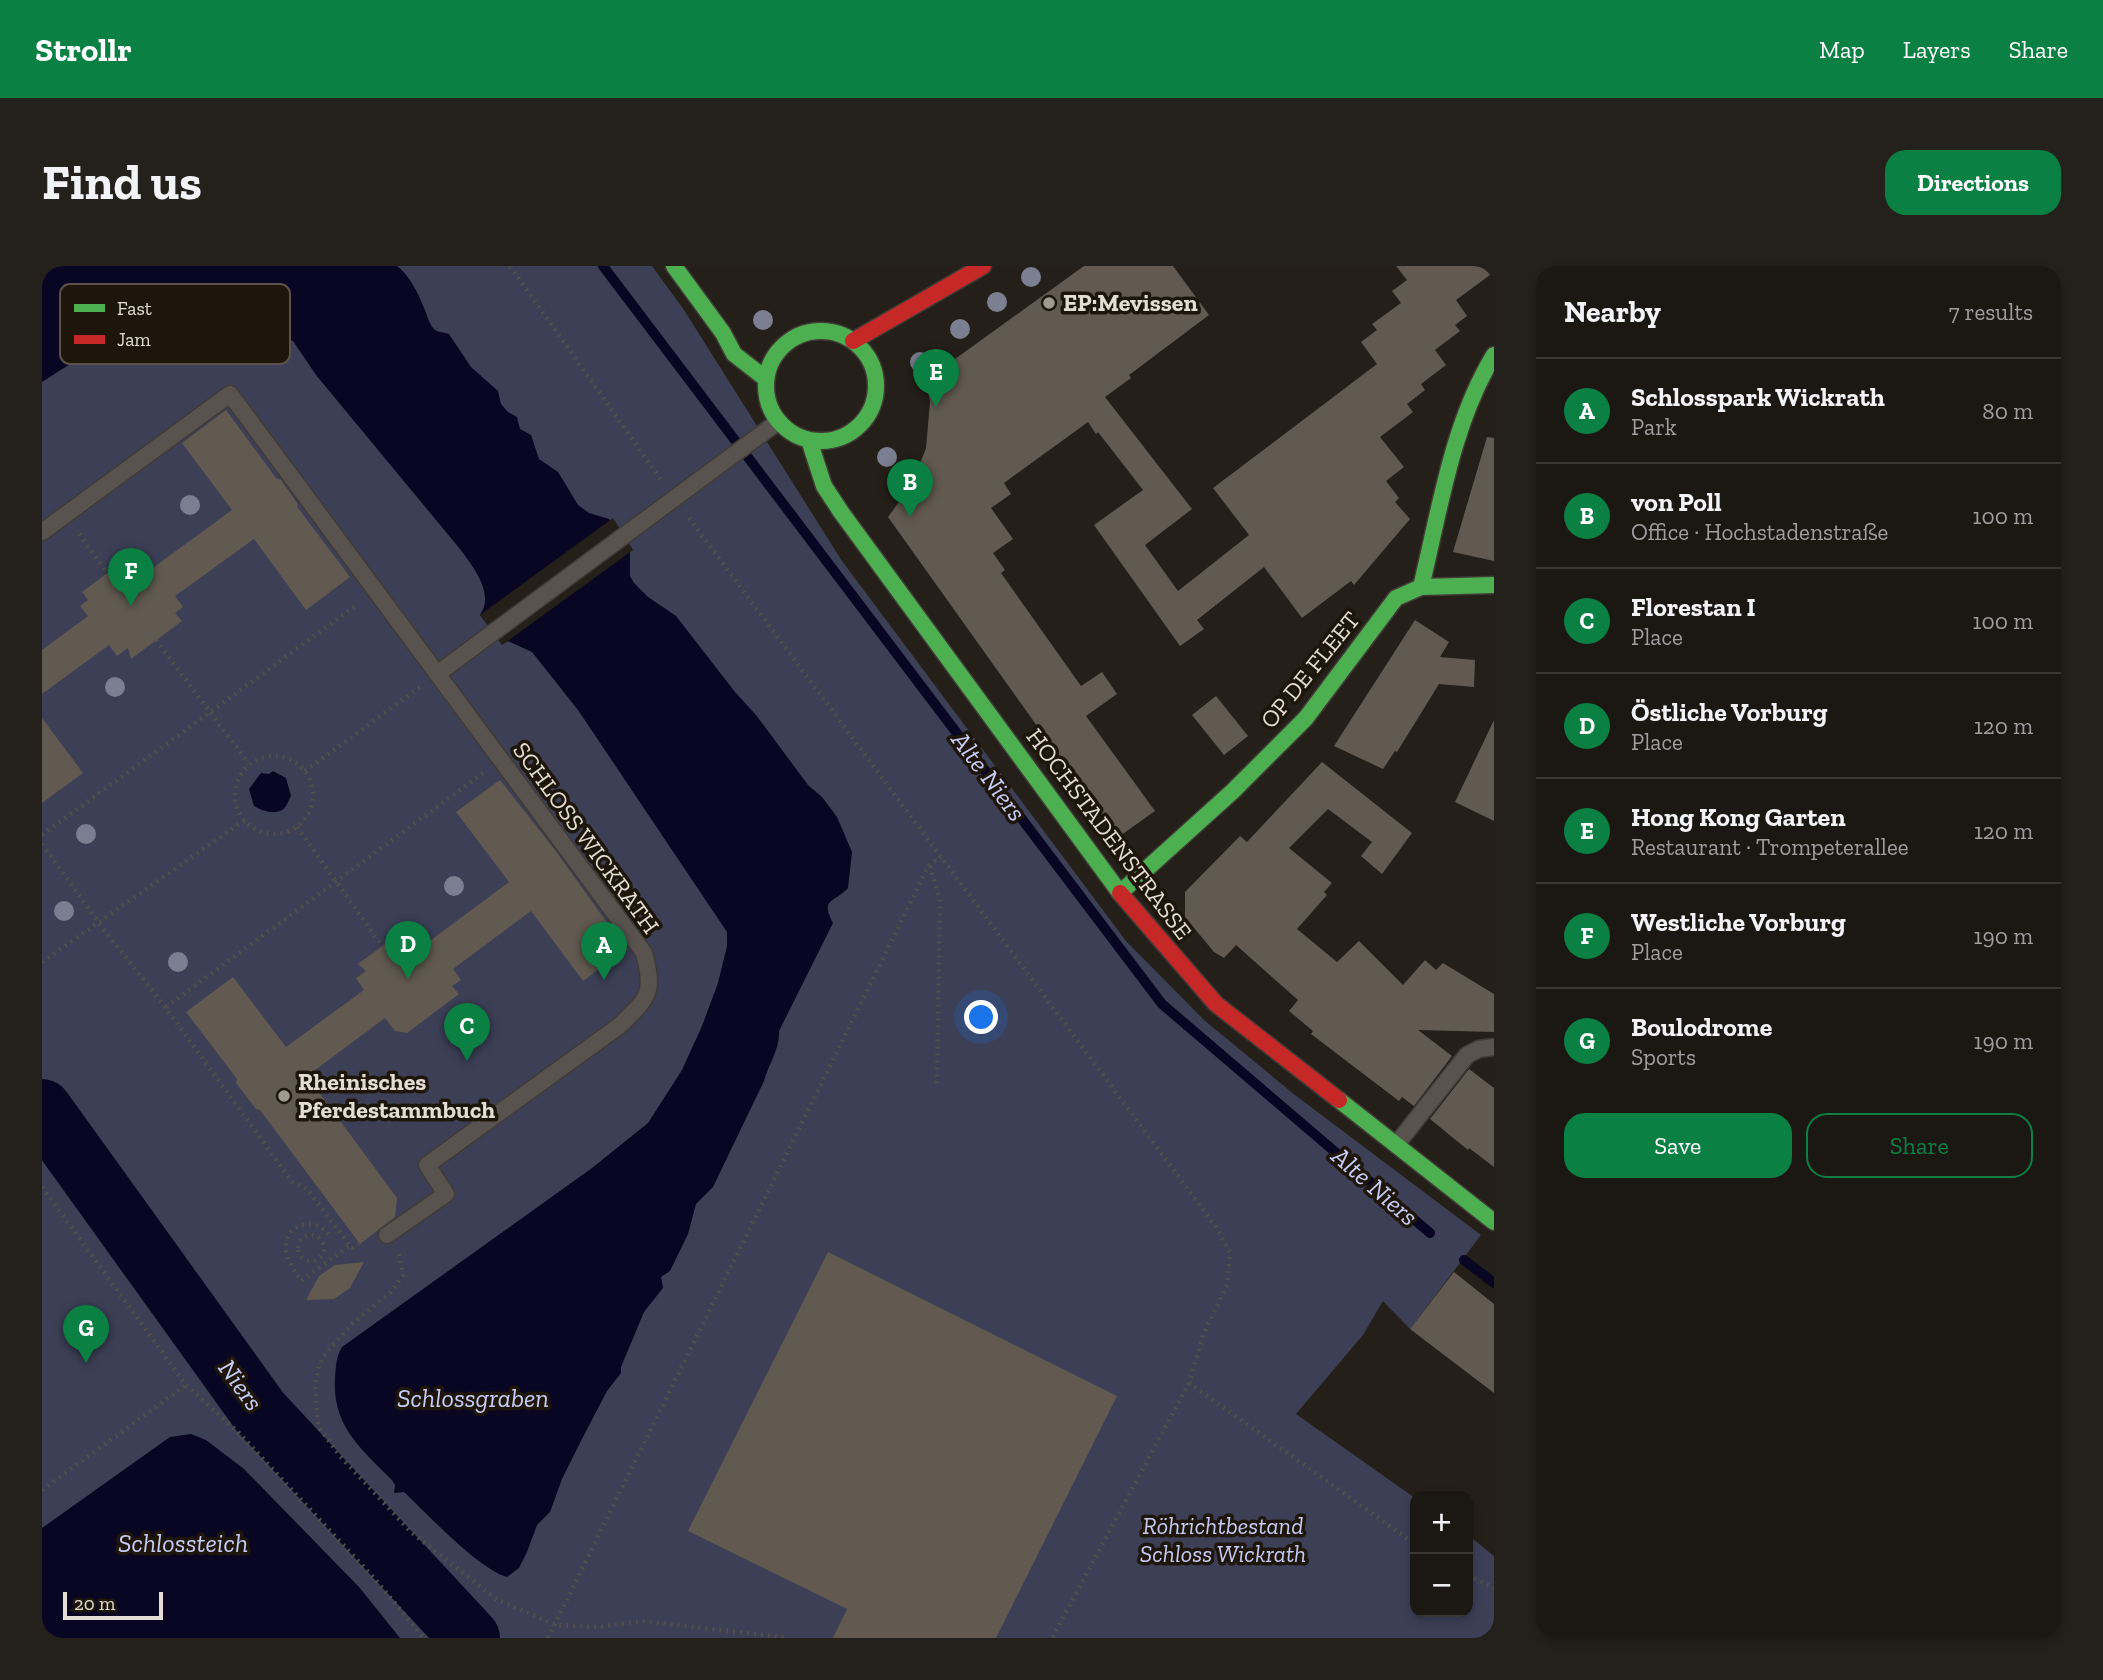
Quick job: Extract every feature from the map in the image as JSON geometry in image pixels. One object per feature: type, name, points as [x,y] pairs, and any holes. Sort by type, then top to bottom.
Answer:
[{"type":"main road","points":[[674,266],[723,333],[734,354],[766,379]]},
{"type":"main road","points":[[931,314],[979,269]]},
{"type":"main road","points":[[852,341],[979,269]]},
{"type":"main road","points":[[817,330],[839,333],[852,341],[865,355],[873,372],[873,407],[850,433],[830,440],[809,440],[794,434],[779,422],[769,403],[766,379],[770,353],[817,330]]},
{"type":"main road","points":[[723,333],[741,337]]},
{"type":"main road","points":[[873,372],[890,355]]},
{"type":"main road","points":[[1421,587],[1454,450],[1477,383],[1494,355]]},
{"type":"main road","points":[[846,457],[850,433]]},
{"type":"main road","name":"HOCHSTADENSTRASSE","points":[[809,440],[824,486],[860,537],[1120,893],[1216,1004],[1494,1222]]},
{"type":"main road","points":[[852,502],[860,537]]},
{"type":"main road","name":"OP DE FLEET","points":[[1120,893],[1233,791],[1306,718],[1396,598],[1421,587],[1494,585]]},
{"type":"lane","name":"SCHLOSS WICKRATH","points":[[42,532],[230,394],[643,953],[651,979],[643,1003],[619,1026],[427,1165],[446,1194],[387,1235]]},
{"type":"lane","points":[[437,674],[492,631],[750,446],[779,422]]},
{"type":"lane","points":[[1396,1145],[1466,1055],[1479,1049],[1494,1047]]},
{"type":"path","points":[[510,266],[676,499],[1208,1216],[1230,1253],[1227,1285],[1203,1335],[1189,1383],[1052,1638]]},
{"type":"path","points":[[66,514],[107,573]]},
{"type":"path","points":[[42,835],[375,591]]},
{"type":"path","points":[[156,640],[249,764]]},
{"type":"path","points":[[305,771],[437,674]]},
{"type":"path","points":[[269,756],[280,756],[290,759],[305,771],[313,796],[305,818],[297,827],[286,832],[264,832],[245,820],[238,810],[235,798],[241,774],[249,764],[269,756]]},
{"type":"path","points":[[166,1007],[501,760]]},
{"type":"path","points":[[42,962],[245,820]]},
{"type":"path","points":[[297,827],[382,946]]},
{"type":"path","points":[[42,844],[98,922],[166,1007],[292,1181],[307,1189],[352,1248],[366,1238],[371,1247],[387,1235],[401,1257],[403,1275],[391,1292],[353,1323],[326,1353],[319,1365],[314,1385],[318,1426],[340,1456],[411,1532],[496,1600],[556,1625],[599,1627],[642,1621],[789,1638]]},
{"type":"path","points":[[548,1638],[929,865],[941,857]]},
{"type":"path","points":[[929,865],[940,900],[937,1085]]},
{"type":"path","points":[[42,1186],[45,1196],[186,1385],[238,1432],[373,1577],[424,1638]]},
{"type":"path","points":[[329,1234],[319,1225],[304,1223],[289,1234],[286,1244],[290,1263],[301,1281],[350,1245]]},
{"type":"path","points":[[321,1240],[337,1228]]},
{"type":"path","points":[[306,1236],[321,1240],[324,1248],[318,1258],[307,1261],[300,1256],[300,1241],[306,1236]]},
{"type":"path","points":[[290,1263],[300,1256]]},
{"type":"path","points":[[318,1258],[322,1265]]},
{"type":"path","points":[[1189,1383],[1410,1540]]},
{"type":"path","points":[[42,1490],[186,1385]]},
{"type":"path","points":[[1473,1578],[1494,1588]]},
{"type":"green space","name":"Röhrichtbestand Schloss Wickrath","points":[[42,266],[652,266],[684,310],[842,561],[1126,941],[1204,1020],[1295,1095],[1481,1235],[1410,1329],[1383,1301],[1363,1335],[1296,1414],[1410,1494],[1410,1617],[1473,1617],[1473,1539],[1494,1556],[1494,1638],[42,1638]]},
{"type":"water","name":"Schlossgraben","points":[[42,266],[397,266],[413,285],[432,327],[449,334],[471,367],[498,391],[501,404],[517,417],[520,429],[531,435],[539,459],[558,472],[578,505],[589,513],[609,519],[630,549],[630,576],[634,583],[648,597],[676,616],[756,715],[808,785],[822,797],[837,817],[852,852],[848,888],[828,905],[833,923],[779,1031],[776,1050],[764,1081],[713,1187],[696,1204],[688,1234],[670,1271],[661,1277],[663,1288],[644,1312],[621,1367],[621,1373],[607,1391],[583,1437],[562,1479],[550,1512],[537,1525],[519,1568],[507,1577],[495,1572],[468,1552],[404,1492],[394,1493],[395,1485],[392,1480],[360,1447],[338,1410],[335,1374],[339,1354],[342,1347],[592,1168],[648,1123],[682,1070],[702,1026],[718,983],[727,946],[727,932],[578,710],[532,652],[508,641],[503,644],[480,615],[484,607],[484,589],[460,549],[290,340],[290,284],[60,284],[60,364],[70,364],[42,382]]},
{"type":"water","points":[[273,771],[286,778],[291,796],[283,809],[275,812],[254,806],[249,789],[261,773],[269,774]]},
{"type":"water","name":"Schlossteich","points":[[191,1434],[206,1440],[244,1469],[359,1587],[400,1638],[42,1638],[42,1528],[170,1437]]},
{"type":"pier","points":[[613,518],[633,550],[502,645],[480,615]]},
{"type":"building","points":[[1084,266],[1173,266],[1209,315],[1129,375],[1131,378],[1105,397],[1192,509],[1145,545],[1178,591],[1249,535],[1213,488],[1377,364],[1361,342],[1377,330],[1372,324],[1401,303],[1392,291],[1407,280],[1396,266],[1494,266],[1494,272],[1456,300],[1467,316],[1455,325],[1460,331],[1435,350],[1446,365],[1421,384],[1425,390],[1407,404],[1413,412],[1380,437],[1404,467],[1386,481],[1399,498],[1395,502],[1410,519],[1354,585],[1351,581],[1302,618],[1264,567],[1197,620],[1204,629],[1180,646],[1094,525],[1143,490],[1088,422],[1004,483],[1011,494],[991,508],[1013,539],[993,553],[1005,570],[1001,573],[1081,686],[1102,672],[1117,694],[1086,716],[1155,811],[1117,838],[888,517],[912,484],[926,448],[930,402],[926,380]]},
{"type":"building","points":[[226,410],[276,478],[281,480],[298,508],[350,577],[306,610],[254,539],[175,596],[183,607],[175,613],[182,621],[131,659],[128,648],[117,656],[109,645],[42,694],[42,650],[88,616],[80,606],[88,600],[82,592],[133,554],[144,554],[154,567],[232,510],[182,443]]},
{"type":"building","points":[[1487,437],[1494,438],[1494,561],[1453,552]]},
{"type":"building","points":[[1415,620],[1449,642],[1440,657],[1475,660],[1474,687],[1439,684],[1397,752],[1395,751],[1383,769],[1334,746]]},
{"type":"building","points":[[1216,696],[1248,736],[1224,755],[1192,715]]},
{"type":"building","points":[[42,718],[83,773],[42,803]]},
{"type":"building","points":[[1494,720],[1494,821],[1455,802]]},
{"type":"building","points":[[1322,762],[1412,833],[1382,874],[1361,856],[1372,842],[1328,809],[1289,848],[1332,883],[1324,892],[1327,895],[1297,929],[1337,962],[1359,941],[1403,985],[1425,960],[1436,970],[1443,963],[1494,994],[1494,1032],[1418,1030],[1452,1056],[1414,1106],[1402,1097],[1399,1101],[1311,1034],[1313,1031],[1289,1011],[1298,1000],[1236,945],[1224,958],[1214,952],[1185,917],[1185,892],[1240,836],[1247,842]]},
{"type":"building","points":[[500,780],[555,850],[626,949],[583,981],[531,911],[453,969],[461,980],[452,986],[459,994],[407,1033],[395,1031],[385,1018],[307,1076],[397,1198],[395,1217],[360,1244],[260,1110],[256,1109],[236,1083],[237,1079],[186,1012],[233,977],[286,1047],[364,990],[356,978],[366,971],[358,964],[408,927],[411,937],[423,929],[431,940],[509,882],[456,812]]},
{"type":"building","points":[[1469,1069],[1494,1088],[1494,1167],[1430,1119]]},
{"type":"building","points":[[828,1252],[1117,1396],[996,1638],[833,1638],[847,1609],[688,1531]]},
{"type":"building","points":[[364,1262],[350,1288],[334,1299],[306,1300],[319,1276],[335,1265]]},
{"type":"building","points":[[1454,1272],[1494,1304],[1494,1393],[1410,1329]]},
{"type":"waterway","name":"Alte Niers","points":[[603,266],[1162,1004],[1430,1233]]},
{"type":"waterway","name":"Niers","points":[[42,1109],[260,1412],[470,1638]]},
{"type":"waterway","name":"Alte Niers","points":[[1464,1260],[1494,1283]]},
{"type":"traffic: fast","points":[[674,266],[723,333],[734,354],[766,379]]},
{"type":"traffic: fast","points":[[821,331],[842,336],[860,347],[871,365],[876,386],[871,407],[860,425],[842,436],[821,441],[800,436],[782,425],[771,407],[766,386],[771,365],[782,347],[800,336],[821,331]]},
{"type":"traffic: fast","points":[[1421,587],[1457,438],[1494,355]]},
{"type":"traffic: fast","points":[[809,440],[824,486],[841,512],[1120,893]]},
{"type":"traffic: fast","points":[[1120,893],[1233,791],[1306,718],[1396,598],[1421,587],[1494,585]]},
{"type":"traffic: fast","points":[[1339,1100],[1494,1222]]},
{"type":"traffic: jam","points":[[853,341],[983,266]]},
{"type":"traffic: jam","points":[[1120,893],[1216,1004],[1339,1100]]},
{"type":"place","name":"EP:Mevissen","points":[[1049,303]]},
{"type":"place","name":"Hong Kong Garten","points":[[936,407]]},
{"type":"place","name":"von Poll","points":[[910,517]]},
{"type":"place","name":"Westliche Vorburg","points":[[131,606]]},
{"type":"place","name":"Östliche Vorburg","points":[[408,979]]},
{"type":"place","name":"Schlosspark Wickrath","points":[[604,980]]},
{"type":"place","name":"Florestan I","points":[[467,1061]]},
{"type":"place","name":"Rheinisches Pferdestammbuch","points":[[284,1096]]},
{"type":"place","name":"Boulodrome","points":[[86,1363]]}]
